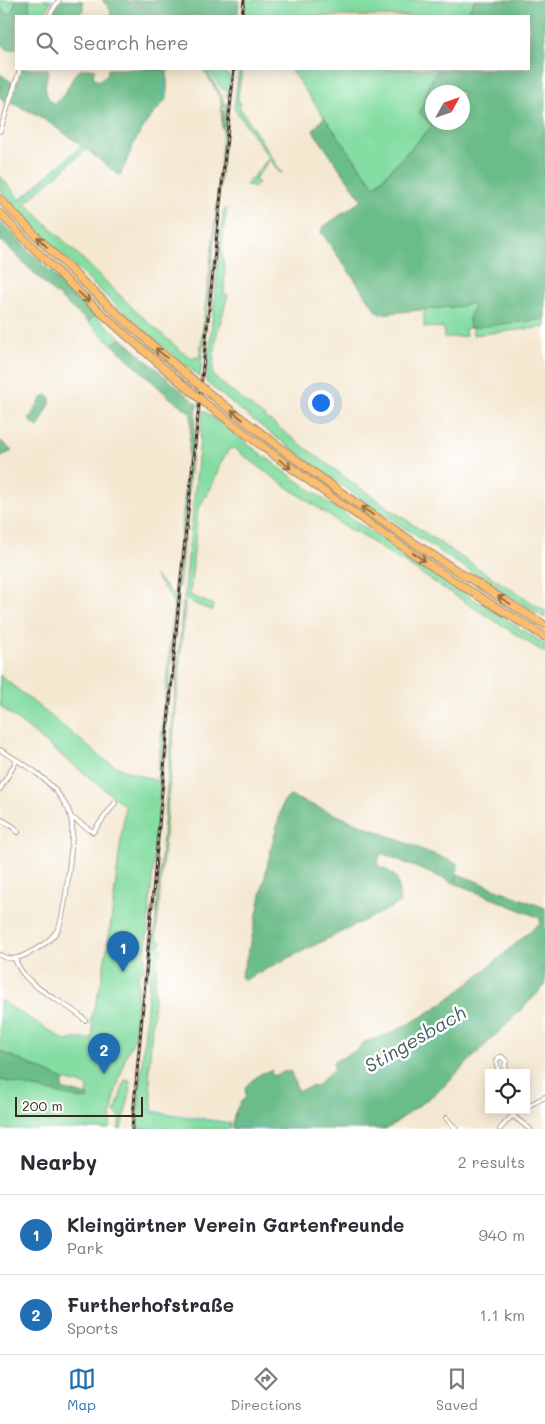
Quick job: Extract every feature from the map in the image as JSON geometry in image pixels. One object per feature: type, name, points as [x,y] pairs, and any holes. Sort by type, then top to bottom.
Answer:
[{"type":"highway","points":[[0,199],[88,288],[123,320],[205,390],[262,435],[444,563],[545,625]]},
{"type":"highway","points":[[0,213],[74,289],[197,396],[288,466],[355,514],[439,571],[545,637]]},
{"type":"street","points":[[50,15],[59,0]]},
{"type":"street","points":[[0,131],[20,70]]},
{"type":"street","points":[[0,750],[39,775],[56,791],[71,817],[72,835],[63,914],[53,936],[43,945],[15,959],[8,959],[0,955]]},
{"type":"street","points":[[0,789],[17,760]]},
{"type":"street","points":[[71,817],[93,832],[115,803]]},
{"type":"street","points":[[0,819],[14,827],[18,832]]},
{"type":"street","points":[[15,959],[21,971],[40,989],[79,1014],[85,1020]]},
{"type":"street","points":[[498,1069],[496,1061],[502,1057],[506,1061],[505,1069]]},
{"type":"street","points":[[530,1105],[545,1097]]},
{"type":"street","points":[[500,1129],[515,1114]]},
{"type":"street","points":[[513,1116],[530,1129]]},
{"type":"street","points":[[446,1118],[456,1129]]},
{"type":"green space","points":[[0,0],[16,0],[13,11],[6,16],[0,6]]},
{"type":"green space","points":[[16,0],[29,0],[29,9],[32,15],[15,15],[15,49],[9,50],[0,44],[0,6],[7,15],[13,11]]},
{"type":"green space","points":[[29,0],[52,0],[44,15],[32,15],[29,9]]},
{"type":"green space","points":[[61,0],[83,1],[83,10],[79,15],[52,15]]},
{"type":"green space","points":[[102,0],[128,0],[152,15],[111,15],[110,9]]},
{"type":"green space","points":[[131,0],[239,0],[238,15],[155,15]]},
{"type":"green space","points":[[246,0],[475,0],[466,15],[252,15],[250,12],[248,15],[244,15]]},
{"type":"green space","points":[[475,0],[545,0],[545,319],[470,328],[469,319],[474,306],[469,303],[462,306],[379,314],[321,232],[323,227],[362,200],[313,131],[324,117],[375,187],[428,130],[470,130],[470,85],[430,85],[437,70],[530,70],[530,15],[466,15]]},
{"type":"green space","points":[[22,70],[49,70],[46,92],[54,104],[64,95],[75,74],[81,70],[95,70],[93,75],[98,81],[107,75],[108,70],[167,70],[167,98],[146,123],[135,141],[120,176],[77,142],[36,114],[11,103]]},
{"type":"green space","points":[[204,70],[207,70],[223,98],[222,128],[221,102],[219,95]]},
{"type":"green space","points":[[209,70],[225,70],[225,74],[231,77],[229,99],[226,95],[228,91],[222,89]]},
{"type":"green space","points":[[239,70],[242,70],[238,96],[240,108],[282,173],[279,172],[234,108]]},
{"type":"green space","points":[[291,70],[437,70],[430,85],[425,85],[425,130],[428,130],[374,187]]},
{"type":"green space","points":[[0,74],[13,83],[6,105],[0,97]]},
{"type":"green space","points":[[425,97],[425,119],[419,113]]},
{"type":"green space","points":[[225,102],[228,105],[200,377],[122,311],[48,240],[0,190],[0,176],[22,200],[81,146],[86,150],[25,203],[138,313],[181,351],[190,357],[198,358],[200,354],[219,186]]},
{"type":"green space","points":[[268,159],[269,161],[254,180],[258,183],[253,188],[250,185],[246,185]]},
{"type":"green space","points":[[227,208],[222,254],[225,269],[224,294],[228,295],[216,337],[214,377],[376,499],[545,611],[545,618],[371,506],[287,446],[206,382],[223,212]]},
{"type":"green space","points":[[0,221],[94,315],[88,322],[49,288],[2,241],[0,243]]},
{"type":"green space","points":[[469,303],[474,306],[469,319],[470,328],[465,329],[466,336],[444,338],[444,328],[424,327],[424,309],[462,306]]},
{"type":"green space","points":[[94,315],[122,339],[114,342],[113,345],[88,322]]},
{"type":"green space","points":[[545,319],[545,327],[473,335],[473,327]]},
{"type":"green space","points":[[122,339],[197,404],[191,461],[188,460],[191,413],[170,398],[113,345],[113,343]]},
{"type":"green space","points":[[45,395],[50,397],[50,403],[38,427],[29,419]]},
{"type":"green space","points":[[203,410],[328,503],[457,589],[545,644],[545,653],[350,530],[234,448],[229,449],[221,462],[212,486],[198,509],[190,595],[213,605],[212,611],[184,599]]},
{"type":"green space","points":[[0,440],[12,451],[0,457]]},
{"type":"green space","points":[[188,460],[191,461],[179,587],[176,587]]},
{"type":"green space","points":[[154,575],[177,598],[144,971],[139,971],[134,1040],[126,1055],[115,1094],[109,1129],[0,1129],[0,1080],[87,1099],[88,1086],[64,1080],[0,1051],[0,1000],[66,1041],[92,1039],[93,1026],[90,1022],[101,984],[110,930],[125,806],[0,706],[0,675],[106,761],[124,770],[157,781],[174,606],[170,596]]},
{"type":"green space","points":[[183,602],[185,603],[156,938],[162,942],[160,945],[154,940]]},
{"type":"green space","points":[[290,796],[458,864],[456,881],[458,874],[545,908],[545,986],[441,1089],[385,1129],[232,1129],[236,1112],[240,1103],[246,1097],[245,1087],[260,1074],[271,1070],[272,1076],[290,1070],[298,1091],[318,1085],[334,1068],[333,1062],[356,1051],[364,1042],[388,1034],[435,1008],[479,975],[540,923],[540,918],[381,853],[377,865],[394,875],[398,883],[400,903],[244,980],[241,976],[251,942],[270,853],[283,802]]},
{"type":"green space","points":[[153,943],[157,944],[162,950],[157,958],[149,1070],[153,1113],[230,1123],[230,1129],[136,1129]]},
{"type":"green space","points":[[0,1051],[64,1080],[62,1089],[88,1096],[87,1100],[0,1080]]},
{"type":"green space","points":[[125,1080],[130,1081],[129,1096],[121,1129],[118,1129],[120,1118],[115,1113]]},
{"type":"waterway","points":[[25,198],[84,147],[118,170],[133,136],[165,95],[161,70]]},
{"type":"waterway","name":"Stingesbach","points":[[286,1129],[503,1003],[545,956]]},
{"type":"waterway","name":"Stingesbach","points":[[145,1110],[229,1123]]},
{"type":"waterway","name":"Stingesbach","points":[[235,1124],[271,1129]]},
{"type":"railway","points":[[242,15],[244,0]]},
{"type":"railway","points":[[132,1129],[180,588],[234,70]]},
{"type":"place","name":"Kleingärtner Verein Gartenfreunde","points":[[123,972]]},
{"type":"place","name":"Furtherhofstraße","points":[[104,1074]]}]
